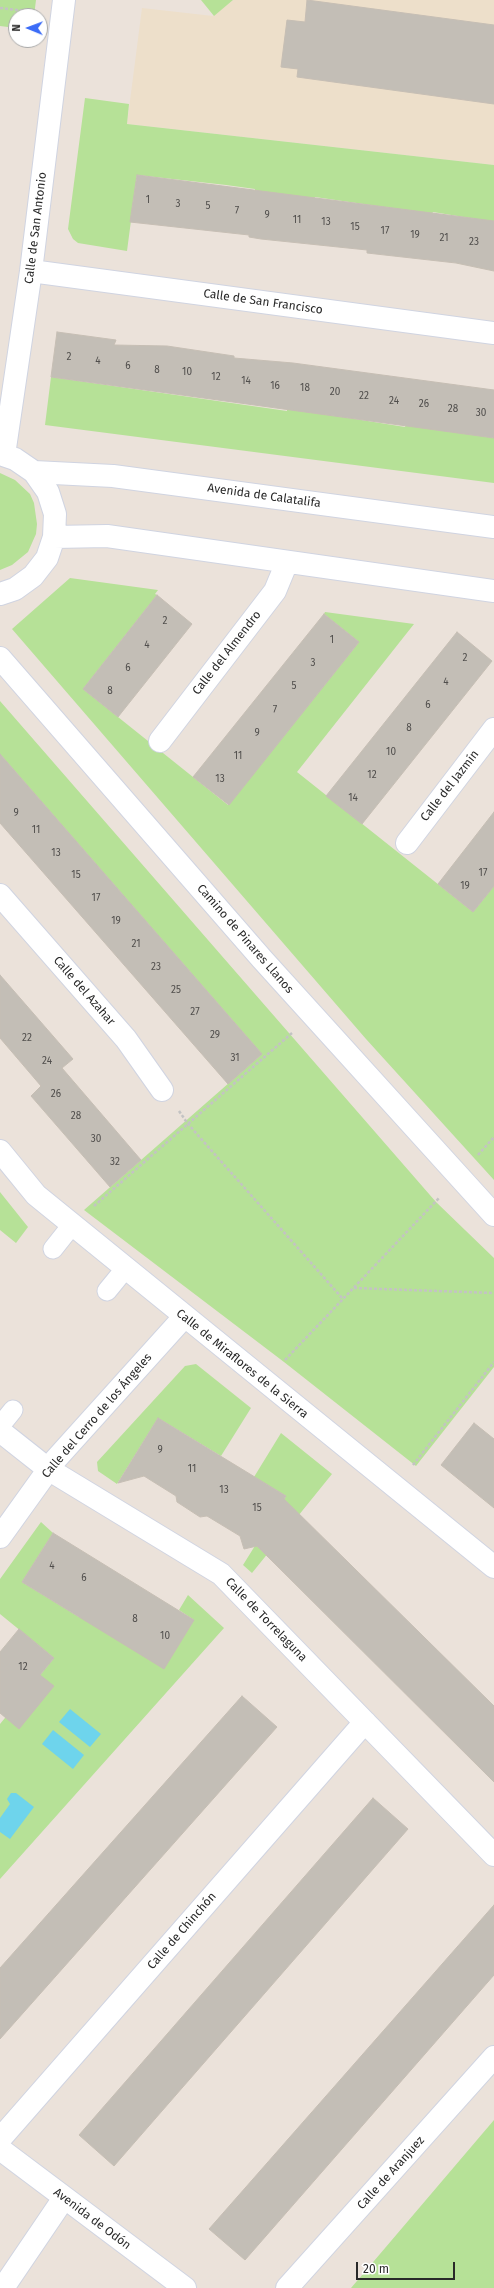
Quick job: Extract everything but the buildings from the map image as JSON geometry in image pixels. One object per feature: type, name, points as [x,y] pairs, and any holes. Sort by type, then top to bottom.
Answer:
[{"type":"street","name":"Calle de San Antonio","points":[[2,455],[31,271],[63,8]]},
{"type":"street","name":"Calle de San Francisco","points":[[31,271],[494,334]]},
{"type":"street","points":[[0,594],[15,589],[33,576],[47,558],[54,537],[55,514],[48,492],[34,472],[15,459],[2,455]]},
{"type":"street","name":"Avenida de Calatalifa","points":[[34,472],[113,476],[494,527]]},
{"type":"street","points":[[54,537],[107,536],[494,591]]},
{"type":"street","name":"Calle del Almendro","points":[[160,741],[275,591],[287,562]]},
{"type":"street","name":"Camino de Pinares Llanos","points":[[0,658],[313,1016],[458,1178],[494,1215]]},
{"type":"street","name":"Calle del Jazmín","points":[[407,843],[494,729]]},
{"type":"street","name":"Calle del Azahar","points":[[0,895],[126,1039],[162,1090]]},
{"type":"street","name":"Calle de Miraflores de la Sierra","points":[[0,1151],[36,1195],[184,1317],[494,1567]]},
{"type":"street","name":"Calle del Cerro de los Ángeles","points":[[0,1538],[48,1469],[184,1317]]},
{"type":"street","name":"Calle de Torrelaguna","points":[[0,1431],[48,1469],[221,1574],[494,1856]]},
{"type":"street","name":"Calle de Chinchón","points":[[0,2139],[365,1722]]},
{"type":"street","name":"Calle de Aranjuez","points":[[287,2288],[494,2057]]},
{"type":"street","name":"Avenida de Odón","points":[[0,2149],[185,2288]]},
{"type":"street","points":[[3,2288],[64,2198]]},
{"type":"lane","points":[[53,1249],[73,1226]]},
{"type":"lane","points":[[107,1291],[125,1269]]},
{"type":"lane","points":[[0,1426],[12,1410]]},
{"type":"path","points":[[0,8],[63,8]]},
{"type":"path","points":[[73,1226],[313,1016]]},
{"type":"path","points":[[162,1090],[188,1124],[343,1299]]},
{"type":"path","points":[[265,1382],[494,1138]]},
{"type":"path","points":[[354,1288],[494,1293]]},
{"type":"path","points":[[396,1488],[494,1362]]},
{"type":"shaded area","points":[[233,0],[494,0],[494,165],[127,124],[142,8],[213,16]]},
{"type":"green space","points":[[0,0],[36,0],[35,8],[8,8],[8,27],[0,26]]},
{"type":"green space","points":[[201,0],[233,0],[214,16]]},
{"type":"green space","points":[[85,98],[129,104],[127,124],[494,165],[494,222],[433,212],[432,214],[315,197],[314,199],[255,191],[255,189],[226,185],[137,175],[127,251],[78,243],[73,239],[68,229]]},
{"type":"green space","points":[[51,377],[287,411],[287,408],[405,427],[406,424],[494,438],[494,483],[45,425]]},
{"type":"green space","points":[[0,473],[15,480],[30,494],[34,503],[37,524],[36,534],[28,552],[12,565],[0,570]]},
{"type":"green space","points":[[70,578],[158,590],[155,594],[157,595],[83,689],[228,805],[359,642],[324,614],[325,612],[414,624],[297,772],[473,912],[494,886],[494,1180],[366,1039],[12,629]]},
{"type":"green space","points":[[0,701],[436,1202],[494,1258],[494,1367],[416,1466],[284,1362],[84,1210],[262,1054],[0,754]]},
{"type":"green space","points":[[0,1192],[28,1227],[16,1243],[0,1230]]},
{"type":"green space","points":[[196,1364],[251,1408],[221,1456],[158,1418],[117,1484],[98,1471],[97,1462],[185,1366]]},
{"type":"green space","points":[[281,1433],[332,1474],[252,1573],[243,1565],[286,1496],[254,1477]]},
{"type":"green space","points":[[41,1522],[53,1533],[22,1582],[79,1617],[194,1620],[179,1610],[188,1595],[224,1628],[0,1879],[0,1724],[54,1658],[0,1614],[0,1579]]},
{"type":"green space","points":[[494,2120],[494,2288],[351,2288]]},
{"type":"water","points":[[70,1709],[101,1734],[90,1747],[59,1722]]},
{"type":"water","points":[[53,1730],[84,1755],[73,1769],[42,1744]]},
{"type":"water","points":[[11,1793],[16,1793],[34,1807],[10,1839],[0,1832],[0,1818],[10,1804],[7,1799]]}]
